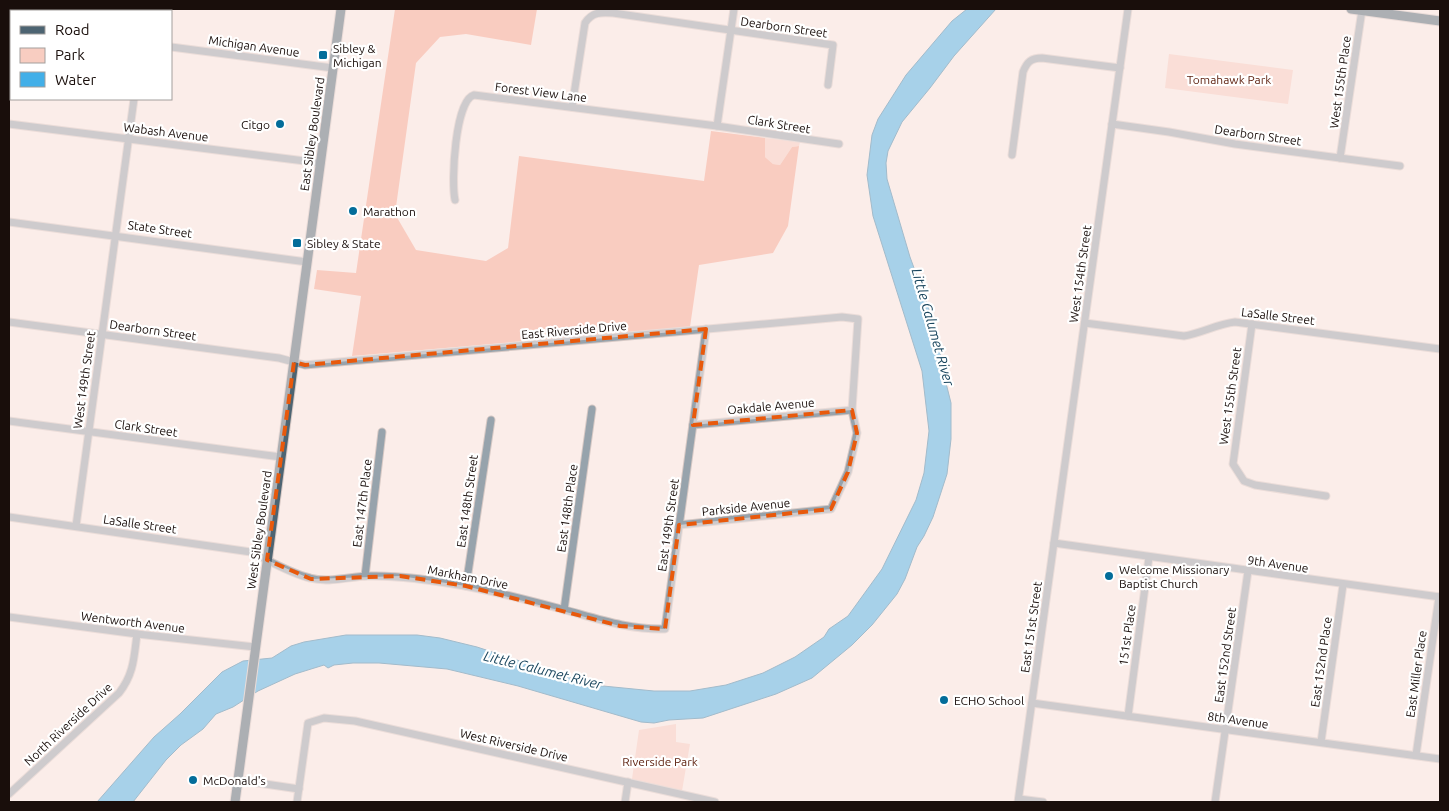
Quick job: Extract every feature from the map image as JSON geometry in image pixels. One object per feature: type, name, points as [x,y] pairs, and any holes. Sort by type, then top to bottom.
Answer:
[{"type":"main road","name":"East Sibley Boulevard","points":[[307,262],[341,9]]},
{"type":"main road","points":[[1351,9],[1440,20]]},
{"type":"main road","name":"West Sibley Boulevard","points":[[235,802],[307,262]]},
{"type":"street","points":[[716,126],[734,9]]},
{"type":"street","name":"West 154th Street","points":[[1054,543],[1128,9]]},
{"type":"street","name":"West 155th Place","points":[[1340,158],[1362,10]]},
{"type":"street","name":"Dearborn Street","points":[[572,107],[585,23],[598,13],[613,13],[833,45],[828,85]]},
{"type":"street","name":"Michigan Avenue","points":[[172,47],[333,68]]},
{"type":"street","points":[[1012,155],[1023,72],[1025,65],[1030,60],[1042,58],[1120,68]]},
{"type":"street","name":"Forest View Lane","points":[[455,200],[452,189],[453,169],[463,108],[469,96],[480,95],[716,126]]},
{"type":"street","points":[[115,236],[134,100]]},
{"type":"street","name":"Wabash Avenue","points":[[9,124],[320,162]]},
{"type":"street","name":"Dearborn Street","points":[[1112,124],[1235,144],[1400,166]]},
{"type":"street","name":"Clark Street","points":[[716,126],[838,144]]},
{"type":"street","name":"State Street","points":[[9,222],[307,262]]},
{"type":"street","name":"West 149th Street","points":[[76,526],[115,236]]},
{"type":"street","name":"East Riverside Drive","points":[[294,362],[305,365],[842,317],[858,319],[852,410]]},
{"type":"street","name":"Dearborn Street","points":[[9,322],[278,358],[294,362]]},
{"type":"street","name":"LaSalle Street","points":[[1084,322],[1184,336],[1198,334],[1222,323],[1235,322],[1440,349]]},
{"type":"street","name":"West 155th Street","points":[[1252,324],[1233,464],[1244,481],[1255,485],[1326,496]]},
{"type":"street","name":"East 149th Street","points":[[665,629],[706,329]]},
{"type":"street","name":"East 148th Place","points":[[564,610],[592,409]]},
{"type":"street","name":"Oakdale Avenue","points":[[693,425],[852,410]]},
{"type":"street","name":"Parkside Avenue","points":[[679,525],[831,509],[848,472],[857,433],[852,410]]},
{"type":"street","name":"East 148th Street","points":[[466,586],[490,420]]},
{"type":"street","name":"Clark Street","points":[[9,421],[281,457]]},
{"type":"street","name":"East 147th Place","points":[[364,576],[382,432]]},
{"type":"street","name":"LaSalle Street","points":[[9,517],[251,552],[267,560]]},
{"type":"street","name":"9th Avenue","points":[[1054,543],[1343,585],[1440,597]]},
{"type":"street","name":"East 151st Street","points":[[1019,801],[1054,543]]},
{"type":"street","name":"151st Place","points":[[1128,716],[1149,557]]},
{"type":"street","name":"Markham Drive","points":[[267,560],[311,579],[341,580],[364,576],[400,576],[466,586],[620,626],[645,630],[665,629]]},
{"type":"street","name":"East 152nd Street","points":[[1215,802],[1248,571]]},
{"type":"street","name":"East 152nd Place","points":[[1321,742],[1343,585]]},
{"type":"street","name":"East Miller Place","points":[[1416,755],[1440,597]]},
{"type":"street","name":"Wentworth Avenue","points":[[9,617],[255,650]]},
{"type":"street","name":"North Riverside Drive","points":[[9,794],[119,693],[128,682],[137,634]]},
{"type":"street","name":"8th Avenue","points":[[1032,703],[1440,759]]},
{"type":"street","name":"West Riverside Drive","points":[[298,789],[308,723],[324,718],[355,721],[715,802]]},
{"type":"street","points":[[238,780],[298,789],[297,802]]},
{"type":"street","points":[[625,802],[628,782]]},
{"type":"street","points":[[1019,801],[1043,802]]},
{"type":"highlighted area","points":[[706,329],[693,425],[852,410],[857,433],[848,472],[831,509],[679,525],[665,629],[620,626],[466,586],[400,576],[311,579],[267,560],[294,362],[305,365]]},
{"type":"green space","name":"Tomahawk Park","points":[[1169,54],[1293,70],[1288,104],[1165,88]]},
{"type":"green space","points":[[765,138],[800,142],[799,146],[792,147],[780,165],[773,164],[765,157]]},
{"type":"green space","name":"Riverside Park","points":[[676,724],[676,742],[690,744],[682,791],[632,779],[639,730]]},
{"type":"shaded area","points":[[395,9],[537,9],[531,45],[466,34],[440,37],[416,63],[395,214],[416,250],[486,261],[508,248],[519,156],[704,181],[711,131],[765,138],[765,157],[773,164],[780,165],[792,147],[799,146],[788,226],[773,253],[699,265],[690,327],[352,356],[361,296],[314,289],[317,270],[356,273]]},
{"type":"water","name":"Little Calumet River","points":[[967,9],[996,9],[954,56],[902,122],[888,151],[886,163],[887,179],[910,257],[936,328],[943,371],[951,403],[951,439],[947,474],[933,517],[917,547],[897,594],[872,625],[852,645],[812,678],[776,694],[703,718],[654,723],[641,722],[518,686],[447,669],[379,663],[353,663],[334,665],[328,668],[324,665],[295,674],[258,691],[233,707],[216,714],[203,729],[181,745],[166,760],[133,802],[97,802],[154,737],[222,672],[243,661],[272,658],[291,646],[304,642],[346,635],[417,635],[440,638],[477,647],[593,685],[654,691],[690,691],[726,685],[763,673],[795,657],[824,637],[829,629],[848,616],[882,569],[916,500],[924,473],[929,431],[922,371],[873,216],[867,175],[872,135],[878,119],[906,75],[952,21]]},
{"type":"place","name":"Sibley & Michigan","points":[[323,55]]},
{"type":"place","name":"Citgo","points":[[280,124]]},
{"type":"place","name":"Marathon","points":[[353,211]]},
{"type":"place","name":"Sibley & State","points":[[297,243]]},
{"type":"place","name":"Welcome Missionary Baptist Church","points":[[1109,576]]},
{"type":"place","name":"ECHO School","points":[[944,700]]},
{"type":"place","name":"McDonald's","points":[[193,780]]}]
